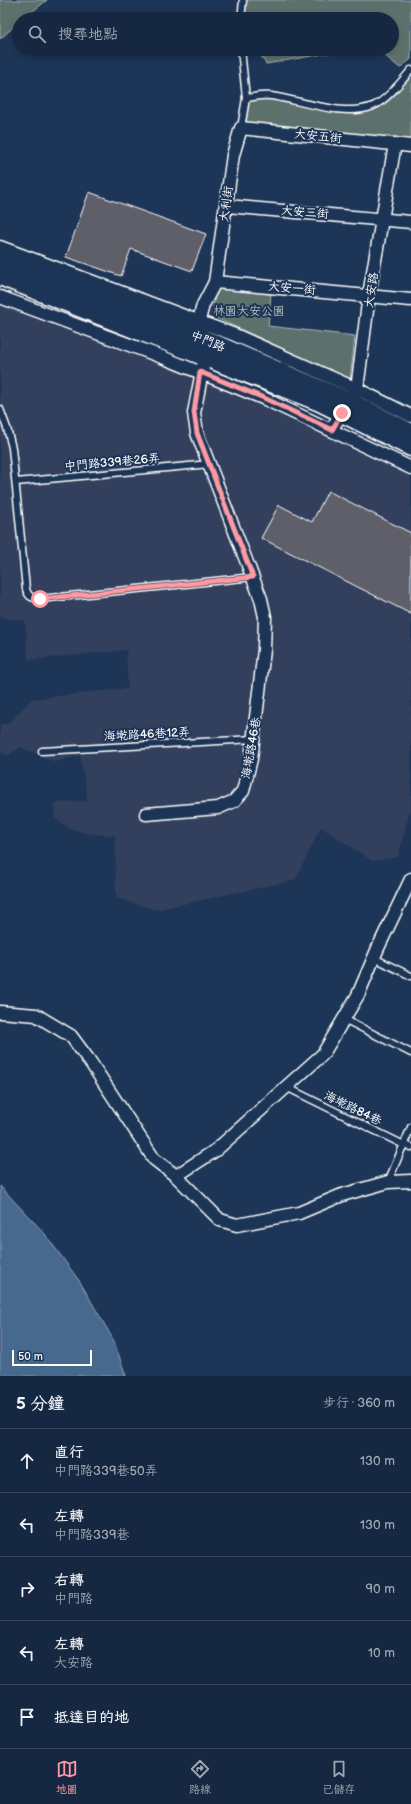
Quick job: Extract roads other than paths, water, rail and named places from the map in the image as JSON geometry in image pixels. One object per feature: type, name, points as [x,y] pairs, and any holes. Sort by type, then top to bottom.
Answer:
[{"type":"main road","name":"中門路","points":[[0,260],[201,338],[350,401],[411,433]]},
{"type":"main road","name":"中門路","points":[[0,276],[202,364],[320,402],[350,401],[411,448]]},
{"type":"street","name":"大安五街","points":[[241,128],[411,146]]},
{"type":"street","name":"大利街","points":[[199,320],[203,305],[215,282],[227,206],[233,155],[241,128]]},
{"type":"street","name":"大安路","points":[[332,430],[350,401],[370,295],[395,144]]},
{"type":"street","name":"大安三街","points":[[227,206],[411,222]]},
{"type":"street","name":"中門路","points":[[0,247],[199,320],[350,401],[411,416]]},
{"type":"street","name":"大安一街","points":[[215,282],[370,295],[411,300]]},
{"type":"street","name":"中門路","points":[[0,297],[202,364],[264,398],[411,468]]},
{"type":"street","name":"海墘路46巷","points":[[146,814],[218,808],[234,801],[242,791],[251,759],[264,650],[265,617],[261,599],[197,433],[194,412],[202,364],[199,320]]},
{"type":"street","points":[[176,1176],[216,1150],[323,1054],[358,995],[374,958],[406,903],[411,879]]},
{"type":"street","points":[[0,1012],[36,1015],[71,1036],[154,1159],[176,1176],[220,1220],[237,1226],[299,1213],[342,1195],[388,1182],[411,1181]]},
{"type":"lane","points":[[242,12],[243,0]]},
{"type":"lane","points":[[241,128],[246,98],[242,56]]},
{"type":"lane","points":[[246,98],[269,96],[348,110],[374,106],[395,89],[411,70]]},
{"type":"lane","points":[[0,409],[12,448],[26,589],[28,595],[33,598],[40,599],[253,577]]},
{"type":"lane","name":"中門路339巷26弄","points":[[16,482],[210,464]]},
{"type":"lane","name":"海墘路46巷12弄","points":[[42,751],[254,739]]},
{"type":"lane","points":[[374,958],[411,976]]},
{"type":"lane","points":[[344,1019],[411,1053]]},
{"type":"lane","name":"海墘路84巷","points":[[286,1087],[404,1145],[411,1147]]},
{"type":"lane","points":[[388,1182],[411,1127]]},
{"type":"park label","name":"林園大安公園","points":[[249,311]]}]
